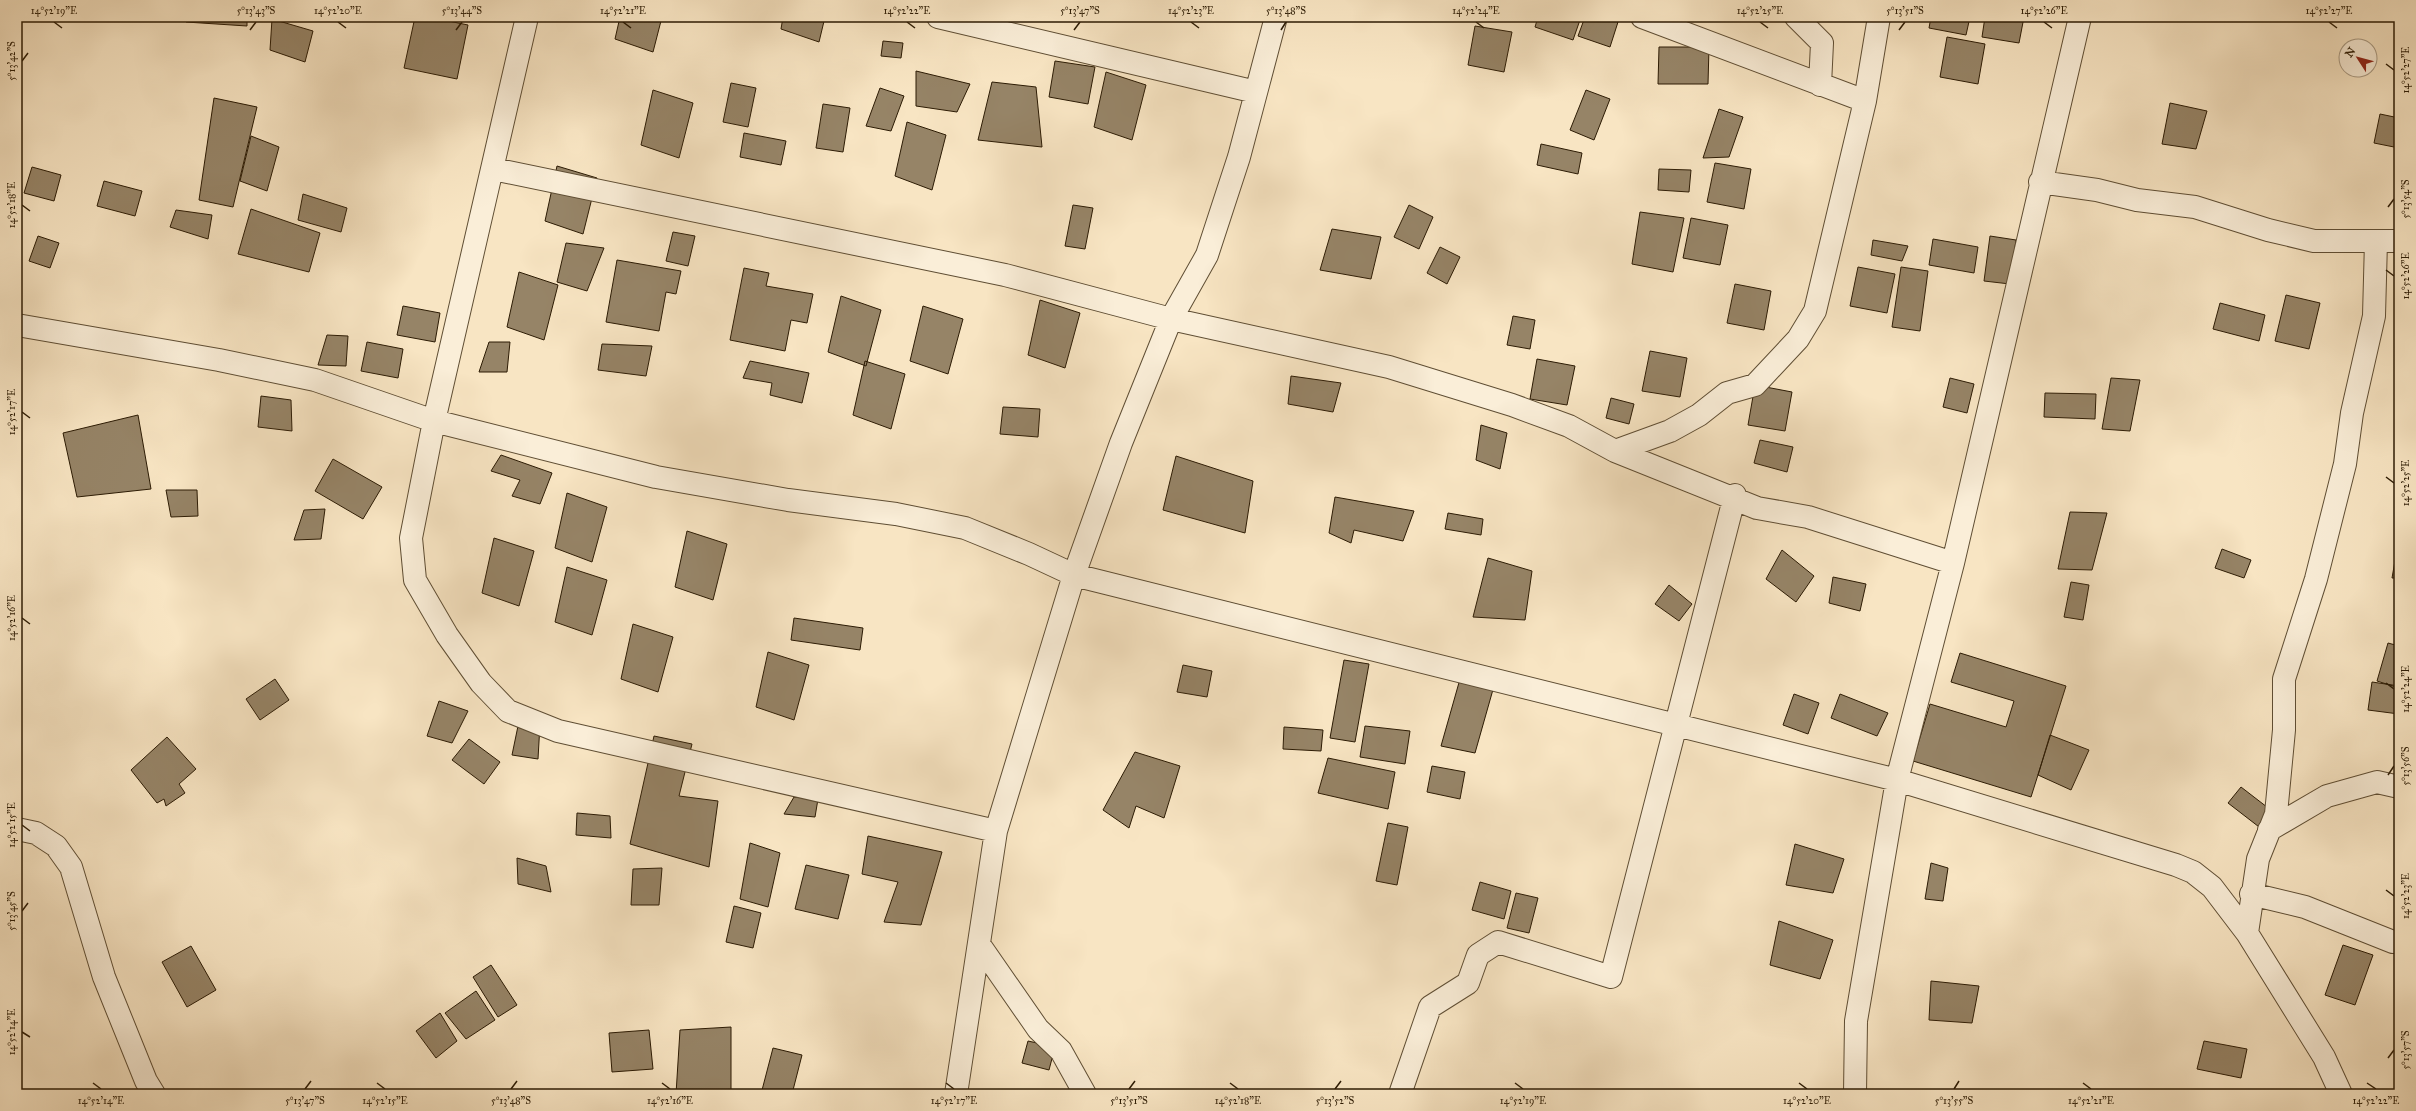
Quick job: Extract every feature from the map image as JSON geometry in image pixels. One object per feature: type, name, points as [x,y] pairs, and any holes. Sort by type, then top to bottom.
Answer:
[{"type":"street","points":[[527,17],[434,421],[411,538],[415,580],[447,635],[481,684],[508,711],[558,731],[996,831]]},
{"type":"street","points":[[938,17],[1256,92]]},
{"type":"street","points":[[956,1094],[996,831],[1074,575],[1121,443],[1171,319],[1207,255],[1240,157],[1276,17]]},
{"type":"street","points":[[1642,17],[1865,101]]},
{"type":"street","points":[[1796,17],[1822,43],[1820,85]]},
{"type":"street","points":[[1615,451],[1670,431],[1699,414],[1727,393],[1755,385],[1798,339],[1815,311],[1865,101],[1878,17]]},
{"type":"street","points":[[1855,1094],[1856,1021],[1897,780],[1953,563],[2040,182],[2080,17]]},
{"type":"street","points":[[493,169],[1005,274],[1171,319],[1390,367],[1512,405],[1569,426],[1615,451],[1734,497],[1757,508],[1808,517],[1953,563]]},
{"type":"street","points":[[2040,182],[2097,190],[2137,200],[2195,207],[2268,230],[2314,241],[2399,241]]},
{"type":"street","points":[[2247,933],[2251,894],[2258,859],[2276,814],[2281,769],[2284,679],[2316,579],[2345,464],[2352,413],[2374,316],[2376,241]]},
{"type":"street","points":[[17,325],[219,360],[315,380],[434,421],[656,477],[788,500],[896,514],[965,528],[1029,554],[1074,575],[1897,780],[2176,865],[2193,872],[2212,887],[2247,933],[2324,1057],[2341,1094]]},
{"type":"street","points":[[1400,1094],[1430,1007],[1468,983],[1478,955],[1498,942],[1611,977],[1734,497]]},
{"type":"street","points":[[2269,830],[2327,796],[2377,782],[2399,787]]},
{"type":"street","points":[[17,829],[36,833],[56,846],[71,867],[104,977],[146,1081],[154,1094]]},
{"type":"street","points":[[2251,894],[2305,907],[2393,942],[2399,942]]},
{"type":"street","points":[[979,944],[1038,1029],[1061,1051],[1085,1094]]},
{"type":"building","points":[[186,17],[247,17],[247,26],[186,22]]},
{"type":"building","points":[[415,17],[429,17],[468,25],[457,79],[404,68]]},
{"type":"building","points":[[620,17],[662,17],[653,52],[615,39]]},
{"type":"building","points":[[783,17],[825,17],[819,42],[781,29]]},
{"type":"building","points":[[1538,17],[1581,17],[1573,40],[1535,27]]},
{"type":"building","points":[[1585,17],[1603,17],[1618,22],[1610,47],[1578,36]]},
{"type":"building","points":[[1931,17],[1970,17],[1966,35],[1929,28]]},
{"type":"building","points":[[1985,17],[2024,17],[2019,43],[1982,37]]},
{"type":"building","points":[[272,19],[313,31],[305,62],[270,50]]},
{"type":"building","points":[[1475,26],[1512,32],[1504,72],[1468,65]]},
{"type":"building","points":[[1947,37],[1985,44],[1978,84],[1940,77]]},
{"type":"building","points":[[883,41],[903,43],[901,58],[881,56]]},
{"type":"building","points":[[1659,47],[1709,47],[1708,84],[1658,84]]},
{"type":"building","points":[[1055,61],[1095,67],[1088,104],[1049,97]]},
{"type":"building","points":[[916,71],[970,84],[957,112],[916,106]]},
{"type":"building","points":[[1106,72],[1146,85],[1132,140],[1094,127]]},
{"type":"building","points":[[992,82],[1036,87],[1042,147],[978,140]]},
{"type":"building","points":[[731,83],[756,88],[748,127],[723,122]]},
{"type":"building","points":[[880,88],[904,96],[891,131],[866,126]]},
{"type":"building","points":[[653,90],[693,103],[679,158],[641,145]]},
{"type":"building","points":[[1586,90],[1610,99],[1594,140],[1570,130]]},
{"type":"building","points":[[214,98],[257,107],[233,207],[199,200]]},
{"type":"building","points":[[2170,103],[2207,111],[2196,149],[2162,144]]},
{"type":"building","points":[[823,104],[850,108],[843,152],[816,148]]},
{"type":"building","points":[[1719,109],[1743,117],[1729,157],[1703,158]]},
{"type":"building","points":[[2380,114],[2399,118],[2399,148],[2374,143]]},
{"type":"building","points":[[907,122],[946,135],[932,190],[895,176]]},
{"type":"building","points":[[744,133],[786,141],[781,165],[740,157]]},
{"type":"building","points":[[251,136],[279,147],[267,191],[240,181]]},
{"type":"building","points":[[1541,144],[1582,153],[1578,174],[1537,165]]},
{"type":"building","points":[[1715,163],[1751,169],[1744,209],[1707,202]]},
{"type":"building","points":[[557,166],[597,178],[583,234],[545,221]]},
{"type":"building","points":[[32,167],[61,175],[54,201],[24,193]]},
{"type":"building","points":[[1659,169],[1691,170],[1689,192],[1658,190]]},
{"type":"building","points":[[104,181],[142,191],[135,216],[97,206]]},
{"type":"building","points":[[303,194],[347,208],[341,232],[298,220]]},
{"type":"building","points":[[1073,205],[1093,208],[1085,249],[1065,246]]},
{"type":"building","points":[[1409,205],[1433,217],[1419,249],[1394,237]]},
{"type":"building","points":[[251,209],[320,233],[309,272],[238,254]]},
{"type":"building","points":[[176,210],[212,215],[208,239],[170,227]]},
{"type":"building","points":[[1640,212],[1684,218],[1673,272],[1632,264]]},
{"type":"building","points":[[1691,218],[1728,225],[1720,265],[1683,258]]},
{"type":"building","points":[[1332,229],[1381,237],[1371,279],[1320,270]]},
{"type":"building","points":[[673,232],[695,236],[688,266],[666,261]]},
{"type":"building","points":[[38,236],[59,243],[50,268],[29,261]]},
{"type":"building","points":[[1990,236],[2016,240],[2010,284],[1984,281]]},
{"type":"building","points":[[1933,239],[1978,247],[1974,273],[1929,265]]},
{"type":"building","points":[[1873,240],[1908,246],[1902,261],[1871,255]]},
{"type":"building","points":[[566,243],[604,248],[587,291],[557,282]]},
{"type":"building","points":[[1440,247],[1460,257],[1447,284],[1427,273]]},
{"type":"building","points":[[617,260],[681,271],[676,294],[666,292],[659,331],[606,322]]},
{"type":"building","points":[[1858,267],[1895,274],[1887,313],[1850,306]]},
{"type":"building","points":[[1901,267],[1928,271],[1920,331],[1892,327]]},
{"type":"building","points":[[744,268],[769,273],[766,286],[813,294],[807,323],[791,320],[785,351],[730,340]]},
{"type":"building","points":[[519,272],[558,285],[544,340],[507,327]]},
{"type":"building","points":[[1735,284],[1771,291],[1764,330],[1727,323]]},
{"type":"building","points":[[2286,295],[2320,303],[2309,349],[2275,341]]},
{"type":"building","points":[[841,296],[881,310],[866,366],[828,352]]},
{"type":"building","points":[[1040,300],[1080,313],[1065,368],[1028,355]]},
{"type":"building","points":[[2220,303],[2265,315],[2259,341],[2213,329]]},
{"type":"building","points":[[403,306],[440,313],[435,342],[397,335]]},
{"type":"building","points":[[923,306],[963,319],[948,374],[910,361]]},
{"type":"building","points":[[1513,316],[1535,320],[1530,349],[1507,345]]},
{"type":"building","points":[[327,335],[348,336],[346,366],[318,365]]},
{"type":"building","points":[[367,342],[403,349],[398,378],[361,371]]},
{"type":"building","points":[[489,342],[510,342],[507,372],[479,372]]},
{"type":"building","points":[[602,344],[652,346],[646,376],[598,370]]},
{"type":"building","points":[[1650,351],[1687,358],[1680,397],[1642,391]]},
{"type":"building","points":[[1537,359],[1575,366],[1567,405],[1530,399]]},
{"type":"building","points":[[750,361],[809,373],[802,403],[770,395],[772,383],[743,378]]},
{"type":"building","points":[[865,361],[905,374],[891,429],[853,415]]},
{"type":"building","points":[[1291,376],[1341,383],[1333,412],[1288,404]]},
{"type":"building","points":[[1950,378],[1974,384],[1967,413],[1943,407]]},
{"type":"building","points":[[2111,378],[2140,380],[2130,431],[2102,429]]},
{"type":"building","points":[[1755,385],[1792,392],[1785,431],[1748,425]]},
{"type":"building","points":[[2045,393],[2096,394],[2095,419],[2044,417]]},
{"type":"building","points":[[261,396],[291,400],[292,431],[258,427]]},
{"type":"building","points":[[1611,398],[1634,404],[1629,424],[1606,418]]},
{"type":"building","points":[[1003,407],[1040,409],[1038,437],[1000,434]]},
{"type":"building","points":[[138,415],[151,489],[77,497],[63,433]]},
{"type":"building","points":[[1481,425],[1507,433],[1500,469],[1476,460]]},
{"type":"building","points":[[1760,440],[1793,447],[1787,472],[1754,463]]},
{"type":"building","points":[[501,455],[552,473],[540,504],[512,496],[520,480],[491,471]]},
{"type":"building","points":[[1176,456],[1253,481],[1245,533],[1163,510]]},
{"type":"building","points":[[333,459],[382,487],[363,519],[315,491]]},
{"type":"building","points":[[166,490],[197,490],[198,516],[171,517]]},
{"type":"building","points":[[567,493],[607,507],[592,562],[555,548]]},
{"type":"building","points":[[1335,497],[1414,511],[1403,541],[1354,530],[1351,543],[1329,533]]},
{"type":"building","points":[[325,509],[321,539],[294,540],[304,510]]},
{"type":"building","points":[[2070,512],[2107,513],[2092,570],[2058,569]]},
{"type":"building","points":[[1448,513],[1483,519],[1481,535],[1445,529]]},
{"type":"building","points":[[687,531],[727,544],[713,600],[675,587]]},
{"type":"building","points":[[494,538],[534,551],[519,606],[482,593]]},
{"type":"building","points":[[2399,538],[2399,578],[2392,578]]},
{"type":"building","points":[[2222,549],[2251,560],[2244,578],[2215,568]]},
{"type":"building","points":[[1782,550],[1814,576],[1796,602],[1766,579]]},
{"type":"building","points":[[1488,558],[1532,571],[1525,620],[1473,617]]},
{"type":"building","points":[[567,567],[607,580],[592,635],[555,622]]},
{"type":"building","points":[[1833,577],[1866,584],[1860,611],[1829,603]]},
{"type":"building","points":[[2071,582],[2089,585],[2083,620],[2064,617]]},
{"type":"building","points":[[1669,585],[1692,604],[1679,621],[1655,604]]},
{"type":"building","points":[[794,618],[863,628],[860,650],[791,640]]},
{"type":"building","points":[[633,624],[673,637],[658,692],[621,679]]},
{"type":"building","points":[[2388,643],[2399,646],[2399,688],[2377,681]]},
{"type":"building","points":[[768,652],[809,665],[794,720],[756,707]]},
{"type":"building","points":[[1960,653],[2066,686],[2031,797],[1913,761],[1930,704],[2006,727],[2014,701],[1951,682]]},
{"type":"building","points":[[1344,660],[1369,664],[1355,742],[1330,738]]},
{"type":"building","points":[[1183,665],[1212,671],[1207,697],[1177,692]]},
{"type":"building","points":[[275,679],[289,700],[260,720],[246,699]]},
{"type":"building","points":[[1460,679],[1494,686],[1475,753],[1441,746]]},
{"type":"building","points":[[2372,682],[2399,686],[2399,714],[2368,710]]},
{"type":"building","points":[[1794,694],[1819,703],[1808,734],[1783,725]]},
{"type":"building","points":[[1840,694],[1888,713],[1877,736],[1831,718]]},
{"type":"building","points":[[439,701],[468,711],[452,743],[427,736]]},
{"type":"building","points":[[540,724],[538,759],[512,755],[518,726]]},
{"type":"building","points":[[1365,726],[1410,731],[1405,764],[1360,757]]},
{"type":"building","points":[[1284,727],[1323,730],[1321,751],[1283,749]]},
{"type":"building","points":[[2050,735],[2089,750],[2071,790],[2038,775]]},
{"type":"building","points":[[654,736],[692,744],[679,796],[718,801],[709,867],[630,844]]},
{"type":"building","points":[[167,737],[196,769],[179,784],[185,793],[166,806],[164,799],[157,803],[131,770]]},
{"type":"building","points":[[469,739],[500,762],[484,784],[452,760]]},
{"type":"building","points":[[1135,752],[1180,766],[1164,818],[1136,806],[1129,828],[1103,810]]},
{"type":"building","points":[[1328,758],[1395,772],[1388,809],[1318,793]]},
{"type":"building","points":[[1432,766],[1465,772],[1460,799],[1427,792]]},
{"type":"building","points":[[2241,787],[2276,814],[2263,830],[2228,803]]},
{"type":"building","points":[[794,797],[818,799],[815,817],[784,814]]},
{"type":"building","points":[[577,813],[610,816],[611,838],[576,835]]},
{"type":"building","points":[[1388,823],[1408,827],[1397,885],[1376,881]]},
{"type":"building","points":[[868,836],[942,852],[921,925],[884,922],[898,882],[862,874]]},
{"type":"building","points":[[750,843],[780,853],[768,907],[740,899]]},
{"type":"building","points":[[1795,844],[1844,859],[1833,893],[1786,885]]},
{"type":"building","points":[[517,858],[546,866],[551,892],[518,884]]},
{"type":"building","points":[[1931,863],[1948,868],[1943,901],[1925,899]]},
{"type":"building","points":[[806,865],[849,875],[838,919],[795,909]]},
{"type":"building","points":[[662,868],[659,905],[631,905],[633,869]]},
{"type":"building","points":[[1480,882],[1511,891],[1504,919],[1472,910]]},
{"type":"building","points":[[1516,893],[1538,898],[1529,933],[1507,928]]},
{"type":"building","points":[[734,906],[761,913],[753,948],[726,942]]},
{"type":"building","points":[[1779,921],[1833,940],[1820,979],[1770,965]]},
{"type":"building","points":[[2343,945],[2373,955],[2355,1005],[2325,995]]},
{"type":"building","points":[[191,946],[216,990],[187,1007],[162,962]]},
{"type":"building","points":[[491,965],[517,1005],[498,1017],[473,977]]},
{"type":"building","points":[[1931,981],[1979,986],[1972,1023],[1929,1020]]},
{"type":"building","points":[[476,991],[495,1020],[466,1039],[445,1013]]},
{"type":"building","points":[[440,1013],[457,1041],[436,1058],[416,1031]]},
{"type":"building","points":[[731,1027],[731,1094],[676,1094],[680,1030]]},
{"type":"building","points":[[649,1030],[653,1069],[612,1072],[609,1033]]},
{"type":"building","points":[[1028,1041],[1055,1047],[1049,1070],[1022,1063]]},
{"type":"building","points":[[2204,1041],[2247,1049],[2241,1078],[2197,1069]]},
{"type":"building","points":[[773,1048],[802,1055],[792,1094],[761,1094]]}]
